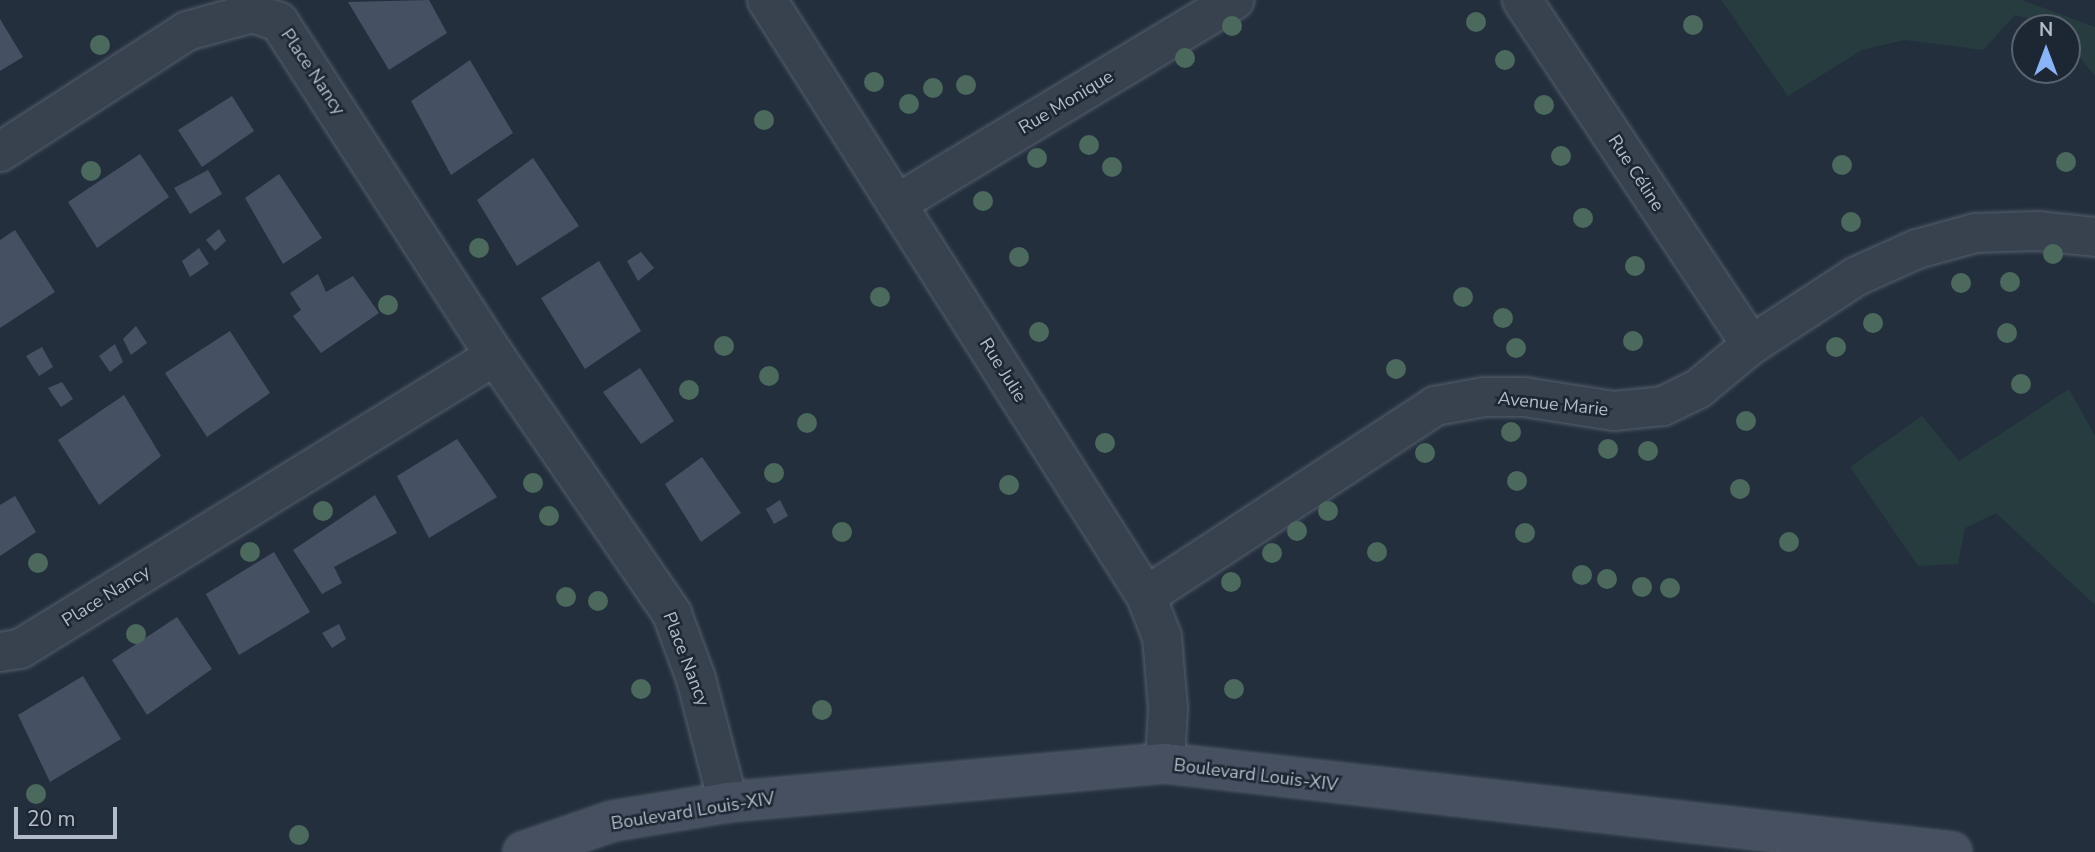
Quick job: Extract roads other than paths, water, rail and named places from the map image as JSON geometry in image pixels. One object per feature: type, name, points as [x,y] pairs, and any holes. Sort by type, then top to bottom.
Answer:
[{"type":"main road","name":"Boulevard Louis-XIV","points":[[523,852],[613,821],[728,802],[1165,763],[1952,852]]},
{"type":"street","name":"Rue Julie","points":[[767,0],[1146,596],[1162,637],[1168,708],[1165,763]]},
{"type":"street","name":"Rue Monique","points":[[898,203],[1234,0]]},
{"type":"street","name":"Rue Céline","points":[[1522,0],[1751,345]]},
{"type":"street","name":"Place Nancy","points":[[0,152],[187,31],[252,13],[279,22],[495,356],[672,614],[696,679],[728,802]]},
{"type":"street","name":"Avenue Marie","points":[[1146,596],[1435,406],[1524,397],[1614,411],[1662,406],[1698,389],[1751,345],[1857,276],[1917,249],[1975,233],[2038,231],[2095,237]]},
{"type":"street","name":"Place Nancy","points":[[0,652],[20,649],[495,356]]}]
